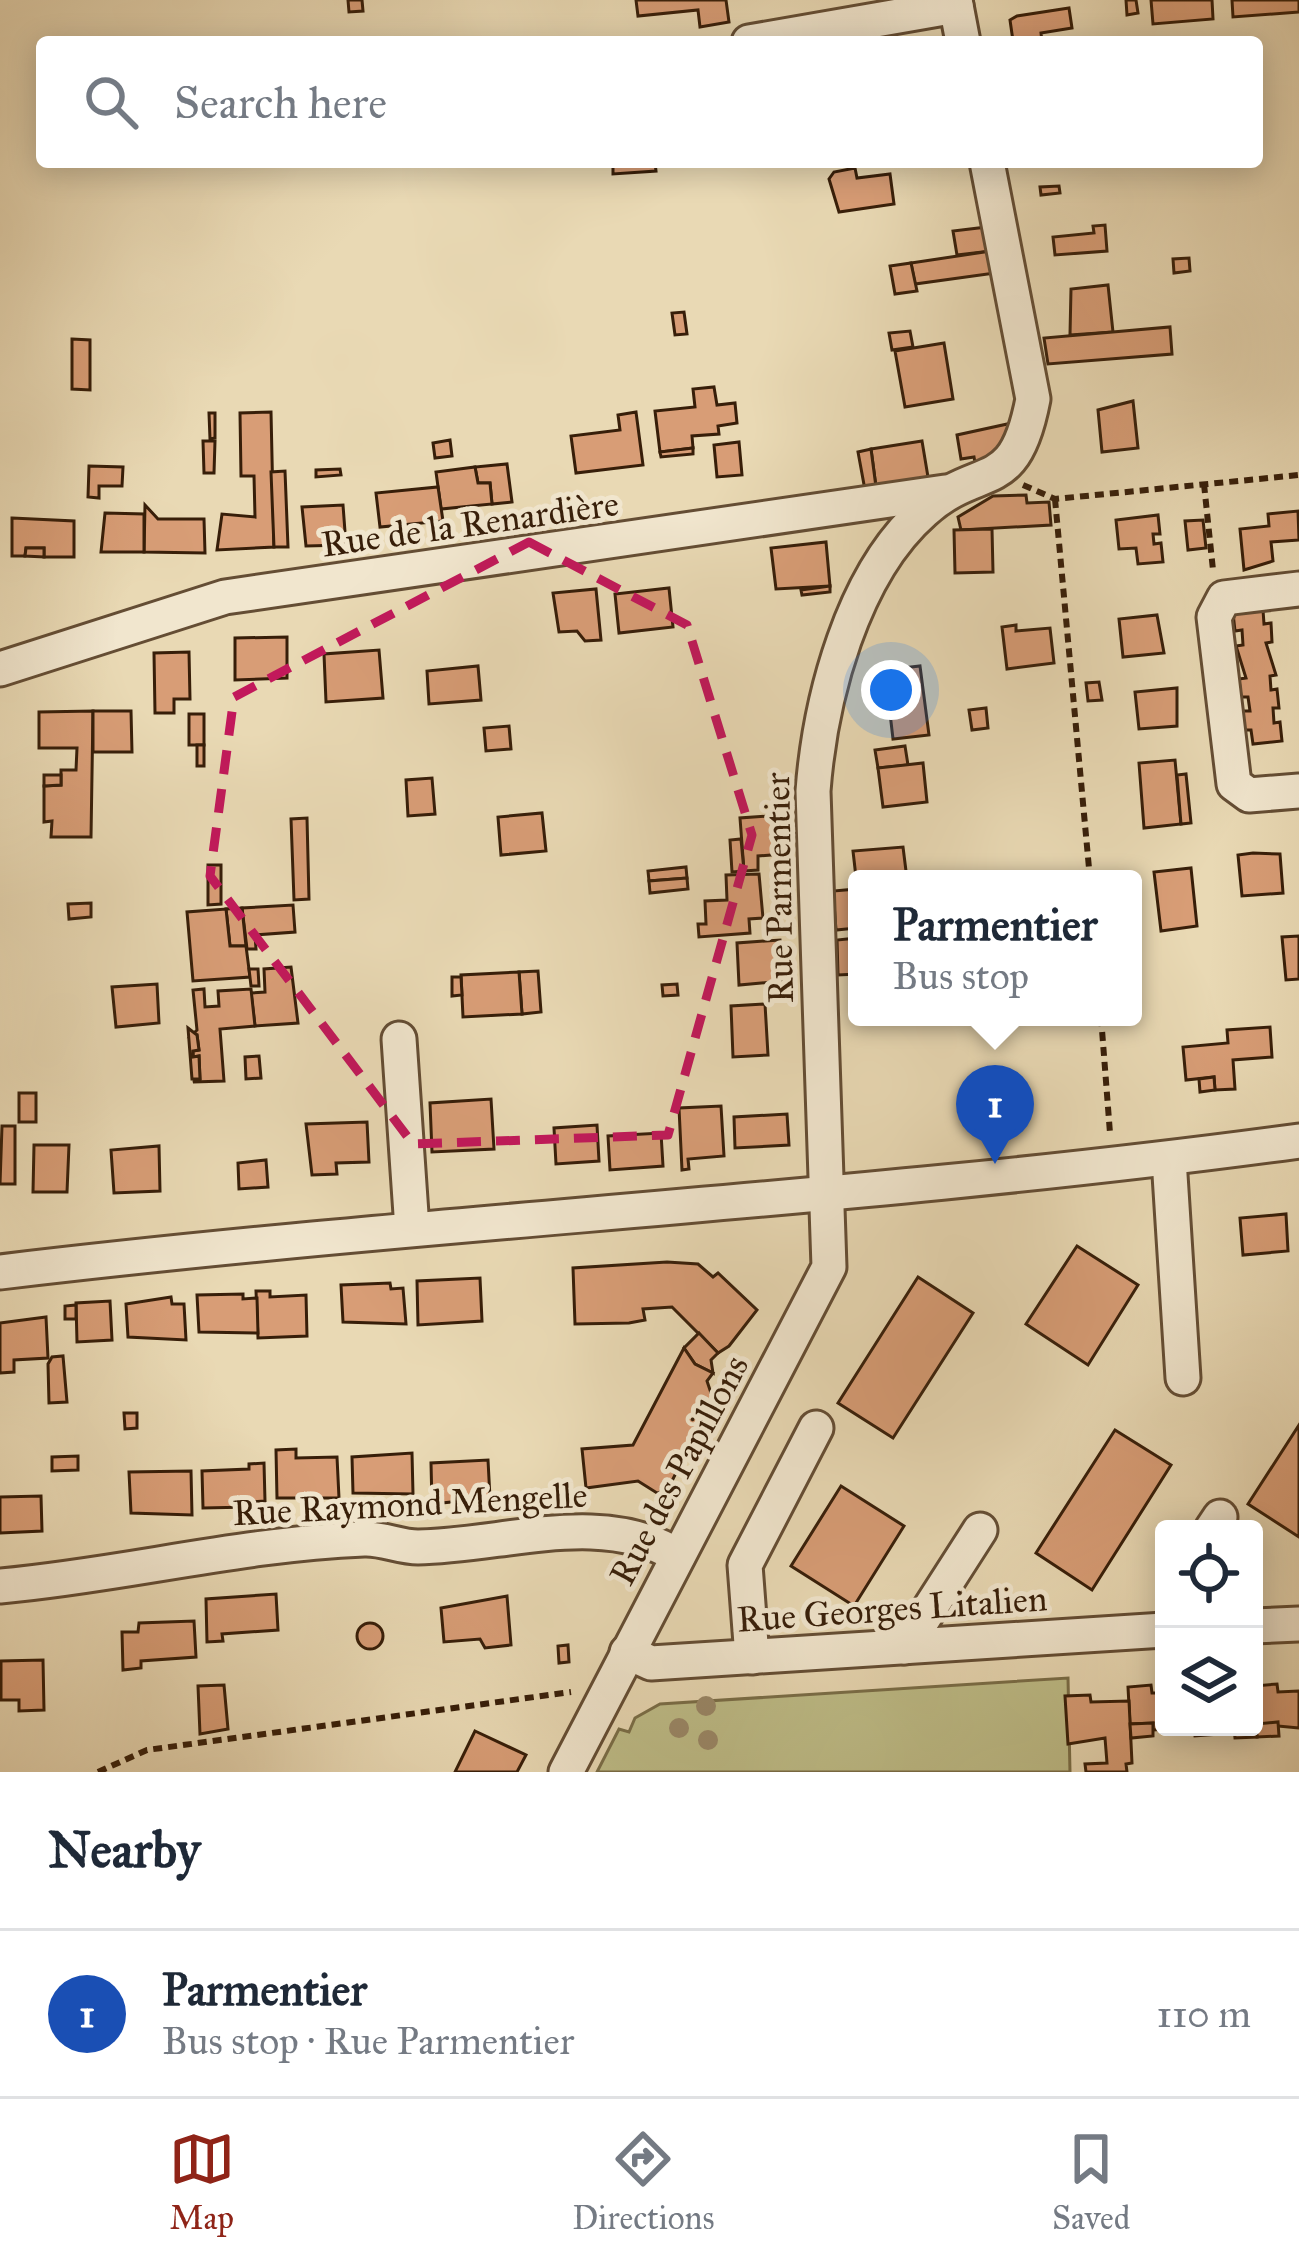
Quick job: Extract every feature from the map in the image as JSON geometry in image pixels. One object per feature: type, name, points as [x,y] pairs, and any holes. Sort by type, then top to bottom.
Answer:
[{"type":"street","points":[[781,36],[956,3],[962,36]]},
{"type":"street","points":[[988,168],[1034,399],[1019,449],[998,474]]},
{"type":"street","name":"Rue Parmentier","points":[[827,1198],[813,790],[818,736],[839,654],[869,581],[924,510],[998,474]]},
{"type":"street","name":"Rue de la Renardière","points":[[0,669],[225,597],[959,490]]},
{"type":"street","points":[[1299,589],[1224,598],[1214,617],[1234,784],[1249,795],[1299,790]]},
{"type":"street","points":[[399,1039],[412,1229]]},
{"type":"street","points":[[0,1272],[412,1229],[827,1198],[1299,1141]]},
{"type":"street","points":[[1169,1159],[1183,1378]]},
{"type":"street","name":"Rue des Papillons","points":[[566,1772],[825,1279],[827,1198]]},
{"type":"street","points":[[752,1657],[745,1565],[816,1428]]},
{"type":"street","name":"Rue Raymond Mengelle","points":[[0,1586],[98,1578],[149,1561],[369,1538],[413,1548],[618,1530],[678,1556]]},
{"type":"street","points":[[905,1647],[980,1530]]},
{"type":"street","points":[[1263,1626],[1299,1624]]},
{"type":"street","name":"Rue Georges Litalien","points":[[627,1652],[651,1664],[1155,1631]]},
{"type":"path","points":[[998,474],[1055,499],[1299,475]]},
{"type":"path","points":[[1204,484],[1214,576],[1224,598]]},
{"type":"path","points":[[1055,499],[1089,870]]},
{"type":"path","points":[[1101,1026],[1112,1166]]},
{"type":"path","points":[[98,1772],[147,1750],[570,1694],[578,1680]]},
{"type":"highlighted area","points":[[529,542],[687,625],[752,835],[668,1135],[413,1144],[210,876],[234,697]]},
{"type":"shaded area","points":[[1068,1678],[1070,1772],[597,1772],[619,1729],[629,1732],[635,1718],[660,1704]]},
{"type":"building","points":[[348,0],[362,0],[363,11],[349,12]]},
{"type":"building","points":[[636,0],[726,0],[729,22],[700,27],[698,10],[638,16]]},
{"type":"building","points":[[1126,0],[1136,0],[1138,13],[1127,15]]},
{"type":"building","points":[[1151,0],[1212,0],[1213,19],[1153,24]]},
{"type":"building","points":[[1232,0],[1299,0],[1299,12],[1233,17]]},
{"type":"building","points":[[1069,8],[1072,28],[1041,36],[1012,36],[1010,20]]},
{"type":"building","points":[[613,168],[656,171],[613,174]]},
{"type":"building","points":[[855,168],[857,178],[890,174],[894,204],[839,212],[829,179],[834,172]]},
{"type":"building","points":[[1059,186],[1060,193],[1041,195],[1040,187]]},
{"type":"building","points":[[1105,225],[1107,251],[1055,255],[1053,237],[1094,233],[1093,226]]},
{"type":"building","points":[[987,227],[991,251],[957,255],[953,231]]},
{"type":"building","points":[[991,251],[995,273],[915,284],[911,263]]},
{"type":"building","points":[[1189,258],[1190,271],[1174,273],[1173,259]]},
{"type":"building","points":[[911,263],[917,291],[895,294],[890,266]]},
{"type":"building","points":[[1108,285],[1113,332],[1070,335],[1071,289]]},
{"type":"building","points":[[684,312],[687,334],[675,335],[672,313]]},
{"type":"building","points":[[1170,327],[1172,354],[1048,364],[1044,338]]},
{"type":"building","points":[[910,331],[913,347],[892,350],[889,333]]},
{"type":"building","points":[[72,339],[90,340],[90,390],[72,389]]},
{"type":"building","points":[[944,343],[953,399],[905,407],[895,351]]},
{"type":"building","points":[[714,387],[717,405],[735,403],[737,423],[718,426],[719,434],[692,436],[693,448],[660,452],[655,411],[695,407],[693,389]]},
{"type":"building","points":[[1133,401],[1138,448],[1102,452],[1098,410]]},
{"type":"building","points":[[271,412],[274,547],[217,550],[222,514],[255,517],[254,476],[241,476],[240,413]]},
{"type":"building","points":[[636,412],[643,465],[576,473],[571,436],[620,430],[618,415]]},
{"type":"building","points":[[209,413],[215,413],[215,438],[210,439]]},
{"type":"building","points":[[1012,423],[993,461],[976,468],[974,457],[961,459],[957,435]]},
{"type":"building","points":[[450,440],[452,456],[435,458],[433,443]]},
{"type":"building","points":[[203,441],[215,441],[214,473],[204,473]]},
{"type":"building","points":[[922,441],[928,477],[876,487],[871,449]]},
{"type":"building","points":[[739,442],[742,475],[717,477],[714,445]]},
{"type":"building","points":[[693,448],[693,454],[661,457],[660,452]]},
{"type":"building","points":[[871,449],[876,487],[865,490],[858,452]]},
{"type":"building","points":[[507,464],[512,502],[492,504],[490,483],[478,483],[475,467]]},
{"type":"building","points":[[89,466],[123,467],[122,486],[99,486],[99,498],[88,497]]},
{"type":"building","points":[[475,467],[478,483],[490,483],[492,504],[441,509],[436,472]]},
{"type":"building","points":[[340,469],[341,475],[316,477],[316,470]]},
{"type":"building","points":[[285,471],[288,547],[274,547],[271,472]]},
{"type":"building","points":[[438,487],[443,521],[380,527],[376,493]]},
{"type":"building","points":[[1026,495],[1027,503],[1049,502],[1051,525],[961,530],[958,517],[993,496]]},
{"type":"building","points":[[145,505],[158,519],[204,519],[205,553],[144,552]]},
{"type":"building","points":[[343,505],[346,545],[306,546],[302,507]]},
{"type":"building","points":[[1298,511],[1299,540],[1271,542],[1273,561],[1244,570],[1240,529],[1269,526],[1268,514]]},
{"type":"building","points":[[105,513],[144,514],[144,552],[101,552]]},
{"type":"building","points":[[1158,515],[1160,534],[1153,534],[1154,544],[1161,543],[1163,562],[1138,564],[1136,548],[1119,549],[1116,520]]},
{"type":"building","points":[[12,518],[74,521],[74,557],[44,557],[44,548],[26,548],[25,556],[12,556]]},
{"type":"building","points":[[1203,520],[1206,548],[1188,550],[1185,521]]},
{"type":"building","points":[[992,529],[993,572],[955,573],[954,530]]},
{"type":"building","points":[[826,542],[830,586],[776,589],[771,548]]},
{"type":"building","points":[[26,548],[44,548],[44,557],[25,556]]},
{"type":"building","points":[[830,586],[830,592],[802,595],[801,590]]},
{"type":"building","points":[[669,588],[673,627],[619,633],[615,594]]},
{"type":"building","points":[[596,589],[601,640],[585,641],[577,631],[559,632],[553,593]]},
{"type":"building","points":[[1263,610],[1264,624],[1271,623],[1272,642],[1266,643],[1276,675],[1270,676],[1279,708],[1273,708],[1274,723],[1280,722],[1282,741],[1253,744],[1251,730],[1244,730],[1242,711],[1250,711],[1248,697],[1241,697],[1239,679],[1246,678],[1236,646],[1243,645],[1242,630],[1235,631],[1233,613]]},
{"type":"building","points":[[1157,615],[1164,653],[1123,657],[1119,619]]},
{"type":"building","points":[[1016,625],[1016,631],[1050,628],[1054,663],[1007,669],[1002,627]]},
{"type":"building","points":[[287,637],[287,678],[235,680],[235,638]]},
{"type":"building","points":[[379,650],[383,698],[326,702],[324,654]]},
{"type":"building","points":[[189,652],[190,699],[174,699],[174,713],[155,713],[154,653]]},
{"type":"building","points":[[478,666],[481,700],[429,704],[427,671]]},
{"type":"building","points":[[920,666],[929,735],[893,739],[885,670]]},
{"type":"building","points":[[1099,682],[1102,700],[1088,701],[1086,683]]},
{"type":"building","points":[[1177,688],[1177,726],[1139,729],[1135,692]]},
{"type":"building","points":[[986,708],[988,728],[972,730],[969,710]]},
{"type":"building","points":[[93,711],[91,837],[51,837],[52,821],[44,822],[44,786],[61,785],[61,770],[76,770],[77,748],[39,748],[39,712]]},
{"type":"building","points":[[93,711],[131,711],[132,752],[93,752]]},
{"type":"building","points":[[189,714],[204,714],[204,745],[189,745]]},
{"type":"building","points":[[509,726],[511,749],[486,751],[484,728]]},
{"type":"building","points":[[197,745],[204,745],[204,766],[197,766]]},
{"type":"building","points":[[905,746],[908,765],[878,768],[875,750]]},
{"type":"building","points":[[1175,760],[1181,824],[1144,828],[1139,763]]},
{"type":"building","points":[[923,763],[927,802],[883,807],[878,768]]},
{"type":"building","points":[[1186,774],[1191,823],[1181,824],[1177,775]]},
{"type":"building","points":[[44,775],[61,775],[61,785],[44,786]]},
{"type":"building","points":[[432,778],[435,814],[408,816],[406,780]]},
{"type":"building","points":[[542,813],[546,851],[501,855],[498,817]]},
{"type":"building","points":[[781,815],[783,854],[758,856],[758,870],[744,871],[740,818]]},
{"type":"building","points":[[307,818],[309,899],[294,900],[291,819]]},
{"type":"building","points":[[741,839],[744,871],[732,872],[730,840]]},
{"type":"building","points":[[903,847],[906,870],[855,870],[853,851]]},
{"type":"building","points":[[1280,854],[1283,893],[1242,896],[1238,855]]},
{"type":"building","points":[[208,865],[221,865],[221,904],[208,905]]},
{"type":"building","points":[[686,867],[687,878],[649,881],[648,871]]},
{"type":"building","points":[[1191,868],[1197,926],[1161,931],[1154,872]]},
{"type":"building","points":[[759,874],[763,918],[749,919],[750,933],[699,937],[698,924],[706,924],[705,901],[727,900],[726,875]]},
{"type":"building","points":[[687,878],[688,889],[650,893],[649,881]]},
{"type":"building","points":[[848,890],[848,929],[836,930],[833,891]]},
{"type":"building","points":[[91,903],[91,917],[69,919],[68,904]]},
{"type":"building","points":[[293,905],[295,932],[255,935],[256,949],[247,949],[242,908]]},
{"type":"building","points":[[242,908],[246,946],[230,946],[226,909]]},
{"type":"building","points":[[226,909],[230,946],[246,946],[250,977],[193,981],[187,912]]},
{"type":"building","points":[[1299,936],[1299,979],[1286,980],[1282,937]]},
{"type":"building","points":[[848,939],[848,974],[838,975],[837,940]]},
{"type":"building","points":[[780,940],[783,981],[739,985],[737,943]]},
{"type":"building","points":[[291,967],[298,1023],[255,1026],[251,993],[265,992],[264,969]]},
{"type":"building","points":[[249,969],[258,969],[259,986],[251,986]]},
{"type":"building","points":[[538,971],[541,1012],[522,1014],[519,972]]},
{"type":"building","points":[[519,972],[522,1014],[463,1017],[461,975]]},
{"type":"building","points":[[452,977],[461,977],[462,995],[452,996]]},
{"type":"building","points":[[157,984],[159,1023],[116,1027],[112,987]]},
{"type":"building","points":[[677,984],[678,995],[663,996],[662,985]]},
{"type":"building","points":[[204,989],[205,1007],[219,1006],[218,991],[251,989],[255,1026],[220,1029],[224,1081],[193,1082],[200,1079],[199,1056],[193,1057],[193,1051],[199,1050],[197,1035],[191,1036],[197,1030],[193,990]]},
{"type":"building","points":[[765,1004],[768,1055],[733,1057],[731,1006]]},
{"type":"building","points":[[1270,1027],[1272,1057],[1233,1060],[1235,1089],[1215,1090],[1214,1077],[1186,1080],[1183,1047],[1228,1043],[1227,1030]]},
{"type":"building","points":[[188,1028],[197,1035],[199,1050],[193,1051],[193,1057],[199,1056],[200,1079],[192,1079]]},
{"type":"building","points":[[259,1056],[261,1078],[246,1079],[245,1057]]},
{"type":"building","points":[[1214,1077],[1215,1090],[1200,1092],[1199,1079]]},
{"type":"building","points":[[19,1093],[36,1093],[36,1122],[19,1122]]},
{"type":"building","points":[[491,1099],[494,1149],[432,1152],[430,1103]]},
{"type":"building","points":[[721,1106],[724,1156],[688,1159],[689,1169],[682,1170],[679,1108]]},
{"type":"building","points":[[787,1114],[789,1145],[735,1148],[734,1117]]},
{"type":"building","points":[[367,1122],[369,1162],[336,1163],[337,1174],[312,1175],[306,1124]]},
{"type":"building","points":[[597,1125],[599,1161],[556,1164],[554,1128]]},
{"type":"building","points":[[2,1126],[15,1126],[15,1184],[0,1184]]},
{"type":"building","points":[[661,1133],[663,1166],[610,1170],[608,1136]]},
{"type":"building","points":[[34,1145],[69,1145],[67,1192],[33,1192]]},
{"type":"building","points":[[159,1146],[160,1191],[114,1193],[111,1150]]},
{"type":"building","points":[[266,1160],[268,1187],[239,1189],[238,1163]]},
{"type":"building","points":[[1286,1214],[1288,1251],[1243,1255],[1240,1218]]},
{"type":"building","points":[[1077,1246],[1138,1285],[1088,1365],[1026,1324]]},
{"type":"building","points":[[698,1264],[713,1277],[718,1273],[757,1310],[729,1346],[718,1353],[672,1307],[643,1309],[645,1320],[629,1323],[575,1324],[573,1268]]},
{"type":"building","points":[[918,1277],[973,1313],[893,1438],[838,1403]]},
{"type":"building","points":[[480,1278],[482,1321],[418,1325],[417,1281]]},
{"type":"building","points":[[390,1283],[391,1289],[403,1288],[406,1324],[343,1322],[341,1285]]},
{"type":"building","points":[[256,1291],[270,1291],[270,1297],[306,1295],[307,1336],[258,1338]]},
{"type":"building","points":[[243,1294],[243,1299],[257,1298],[258,1333],[199,1332],[197,1295]]},
{"type":"building","points":[[171,1297],[172,1304],[184,1304],[186,1340],[128,1337],[126,1304]]},
{"type":"building","points":[[110,1301],[112,1340],[77,1342],[76,1303]]},
{"type":"building","points":[[76,1305],[76,1319],[65,1319],[65,1306]]},
{"type":"building","points":[[46,1317],[48,1358],[14,1360],[14,1372],[0,1373],[0,1323]]},
{"type":"building","points":[[699,1333],[718,1353],[711,1360],[713,1373],[695,1364],[684,1348]]},
{"type":"building","points":[[684,1348],[695,1364],[713,1373],[707,1381],[713,1399],[667,1491],[657,1493],[638,1481],[586,1488],[582,1449],[633,1445]]},
{"type":"building","points":[[63,1356],[67,1402],[49,1403],[48,1364],[52,1357]]},
{"type":"building","points":[[124,1413],[137,1413],[137,1428],[125,1429]]},
{"type":"building","points":[[1299,1425],[1299,1537],[1248,1504]]},
{"type":"building","points":[[1115,1430],[1171,1465],[1092,1590],[1036,1553]]},
{"type":"building","points":[[296,1449],[296,1458],[337,1457],[339,1498],[277,1498],[276,1450]]},
{"type":"building","points":[[412,1453],[413,1494],[353,1493],[352,1457]]},
{"type":"building","points":[[78,1456],[78,1470],[52,1471],[52,1457]]},
{"type":"building","points":[[488,1460],[490,1498],[432,1504],[431,1463]]},
{"type":"building","points":[[264,1463],[265,1501],[251,1502],[250,1507],[203,1508],[202,1471],[249,1469],[249,1464]]},
{"type":"building","points":[[191,1471],[192,1515],[131,1513],[129,1472]]},
{"type":"building","points":[[841,1486],[904,1526],[854,1606],[791,1566]]},
{"type":"building","points":[[41,1496],[42,1531],[0,1533],[0,1497]]},
{"type":"building","points":[[276,1594],[278,1630],[222,1634],[223,1641],[207,1642],[206,1599]]},
{"type":"building","points":[[507,1596],[511,1645],[485,1648],[480,1639],[444,1642],[441,1608]]},
{"type":"building","points":[[194,1621],[196,1657],[141,1661],[141,1668],[123,1670],[122,1632],[138,1632],[139,1623]]},
{"type":"building","points":[[370,1623],[383,1636],[370,1649],[357,1636]]},
{"type":"building","points":[[568,1645],[569,1662],[559,1663],[558,1646]]},
{"type":"building","points":[[43,1660],[44,1710],[19,1711],[19,1700],[1,1700],[1,1661]]},
{"type":"building","points":[[1277,1684],[1278,1692],[1299,1691],[1299,1728],[1263,1725],[1263,1685]]},
{"type":"building","points":[[224,1685],[228,1729],[200,1734],[198,1686]]},
{"type":"building","points":[[1151,1685],[1155,1730],[1153,1723],[1130,1724],[1128,1687]]},
{"type":"building","points":[[1090,1695],[1091,1702],[1129,1701],[1132,1763],[1126,1764],[1127,1772],[1086,1772],[1085,1764],[1107,1763],[1105,1738],[1068,1744],[1065,1696]]},
{"type":"building","points":[[1278,1722],[1279,1736],[1257,1737],[1263,1736],[1263,1723]]},
{"type":"building","points":[[1153,1723],[1153,1736],[1131,1738],[1130,1724]]},
{"type":"building","points":[[475,1731],[526,1755],[517,1772],[455,1772]]},
{"type":"place","name":"Parmentier","points":[[995,1164]]}]
